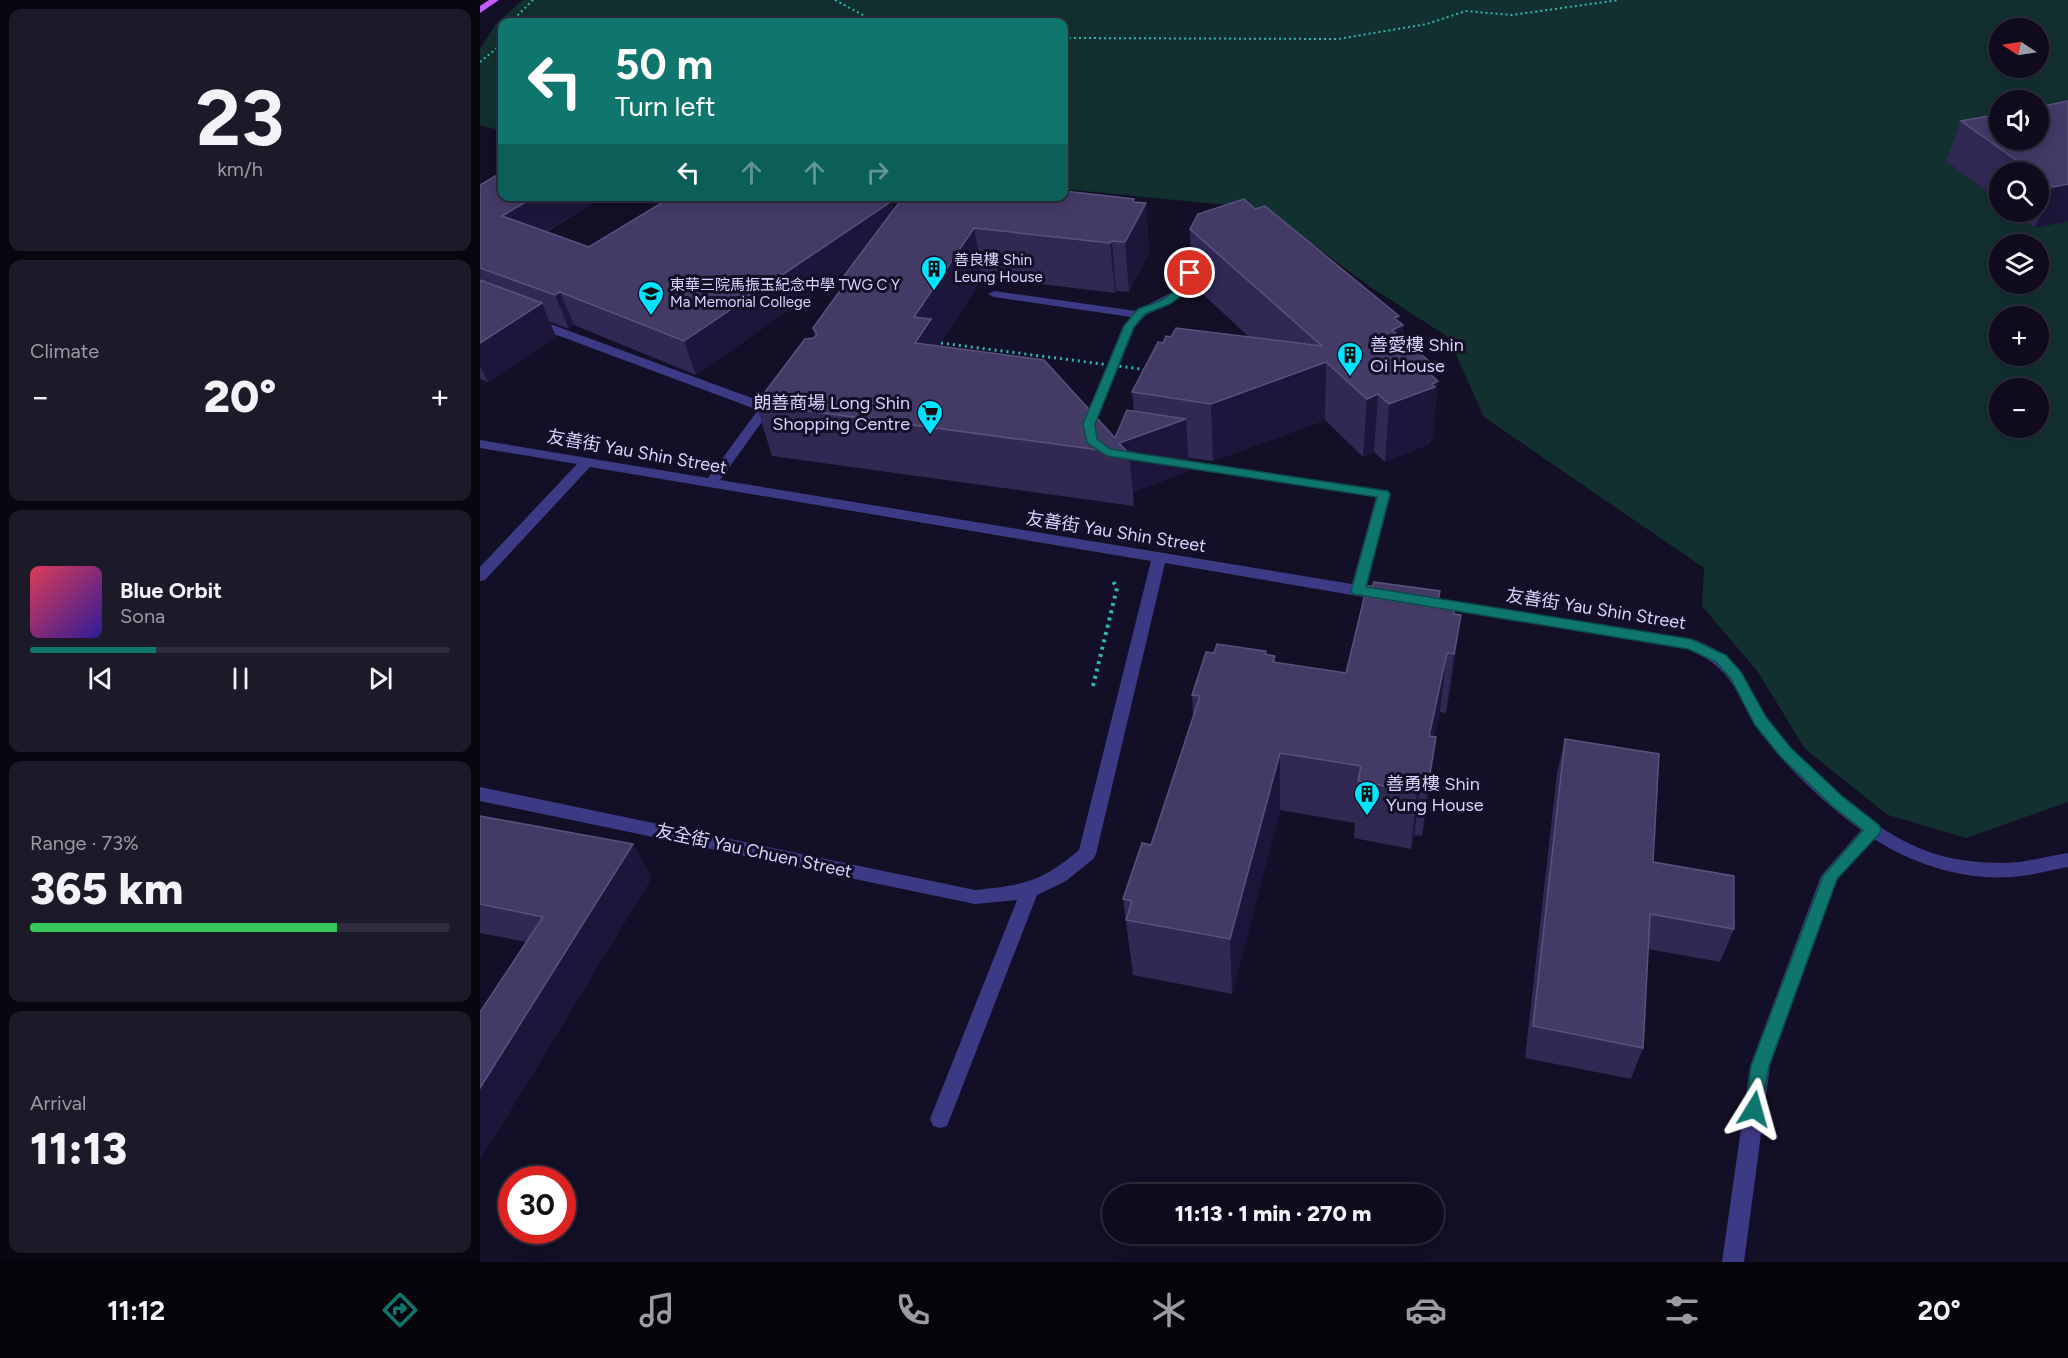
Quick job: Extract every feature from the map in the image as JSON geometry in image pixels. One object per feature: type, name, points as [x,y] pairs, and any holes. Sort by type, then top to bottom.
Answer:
[{"type":"main road","points":[[482,6],[495,0]]},
{"type":"street","points":[[1099,447],[1092,441],[1089,424],[1129,326],[1139,315],[1166,302],[1180,292],[1200,253]]},
{"type":"street","points":[[994,294],[1139,315]]},
{"type":"street","points":[[524,319],[769,405],[710,484]]},
{"type":"street","name":"友善街 Yau Shin Street","points":[[480,444],[1159,559],[1404,598]]},
{"type":"street","points":[[1153,459],[1384,494],[1358,591]]},
{"type":"street","points":[[480,576],[586,463]]},
{"type":"street","name":"友全街 Yau Chuen Street","points":[[480,794],[975,897],[1029,892],[1063,876],[1087,854],[1159,559]]},
{"type":"street","name":"友善街 Yau Shin Street","points":[[1427,602],[1691,644],[1721,658],[1736,675],[1760,721],[1785,752],[1836,800],[1873,830],[1918,855],[1963,866],[2007,870],[2068,860]]},
{"type":"street","points":[[1733,1262],[1760,1066],[1830,876],[1873,830]]},
{"type":"street","points":[[939,1119],[1029,892]]},
{"type":"path","points":[[516,18],[533,0]]},
{"type":"path","points":[[835,0],[869,18]]},
{"type":"path","points":[[1068,38],[1338,39],[1427,24],[1466,11],[1512,15],[1618,0]]},
{"type":"path","points":[[480,62],[498,46]]},
{"type":"path","points":[[941,343],[1149,370]]},
{"type":"path","points":[[973,358],[979,348]]},
{"type":"path","points":[[1092,689],[1117,588],[1104,573]]},
{"type":"green space","points":[[523,0],[2068,0],[2068,138],[2049,142],[2049,90],[1989,90],[1989,150],[2005,150],[1947,161],[1989,193],[1989,222],[2027,222],[2035,228],[2068,221],[2068,802],[1966,838],[1888,815],[1805,749],[1758,672],[1702,606],[1704,568],[1484,417],[1448,337],[1369,286],[1315,246],[1262,239],[1256,208],[1068,189],[1068,18],[502,18]]},
{"type":"green space","points":[[498,21],[498,130],[480,125],[480,49]]},
{"type":"building","points":[[2068,101],[2068,184],[2053,187],[2049,184],[2049,162],[2019,162],[2002,150],[2049,150],[2049,105]]},
{"type":"building","points":[[1989,116],[1989,141],[1961,121]]},
{"type":"building","points":[[498,174],[498,201],[528,201],[502,216],[589,247],[665,201],[892,201],[684,341],[560,292],[555,295],[480,268],[480,185]]},
{"type":"building","points":[[1068,191],[1134,199],[1133,202],[1146,203],[1125,242],[1112,241],[1110,243],[974,228],[914,317],[931,319],[915,343],[1044,360],[1115,438],[1127,410],[1186,419],[1119,443],[1129,454],[756,404],[805,339],[814,338],[817,334],[813,328],[850,277],[844,276],[900,201],[1068,201]]},
{"type":"building","points":[[1244,199],[1255,209],[1265,206],[1399,316],[1394,318],[1403,325],[1392,330],[1435,366],[1425,370],[1438,381],[1432,384],[1435,387],[1389,404],[1378,394],[1367,399],[1326,362],[1211,404],[1132,392],[1158,342],[1163,343],[1166,336],[1171,337],[1176,328],[1322,346],[1190,229],[1198,214]]},
{"type":"building","points":[[480,280],[542,303],[480,343]]},
{"type":"building","points":[[1374,582],[1440,591],[1438,601],[1455,603],[1454,614],[1461,615],[1454,654],[1447,653],[1429,736],[1436,737],[1429,779],[1421,778],[1417,792],[1358,781],[1361,766],[1280,753],[1230,939],[1126,920],[1132,901],[1123,899],[1142,843],[1151,845],[1200,696],[1192,695],[1206,652],[1214,653],[1217,644],[1266,651],[1265,654],[1275,656],[1273,662],[1346,673],[1367,586],[1373,586]]},
{"type":"building","points":[[1565,739],[1659,754],[1653,862],[1734,876],[1734,929],[1650,914],[1643,1048],[1533,1026]]},
{"type":"building","points":[[480,816],[633,844],[480,1088],[480,1012],[543,917],[480,904]]},
{"type":"place","name":"善良樓 Shin Leung House","points":[[934,292]]},
{"type":"place","name":"東華三院馬振玉紀念中學 TWG C Y Ma Memorial College","points":[[651,317]]},
{"type":"place","name":"善愛樓 Shin Oi House","points":[[1350,378]]},
{"type":"place","name":"朗善商場 Long Shin Shopping Centre","points":[[930,436]]},
{"type":"place","name":"善勇樓 Shin Yung House","points":[[1367,817]]},
{"type":"route","points":[[1190,273],[1180,292],[1166,302],[1142,312],[1129,326],[1089,424],[1092,441],[1107,452],[1384,494],[1358,591],[1691,644],[1721,658],[1736,675],[1760,721],[1785,752],[1836,800],[1873,830],[1830,876],[1760,1066],[1754,1109]]}]
